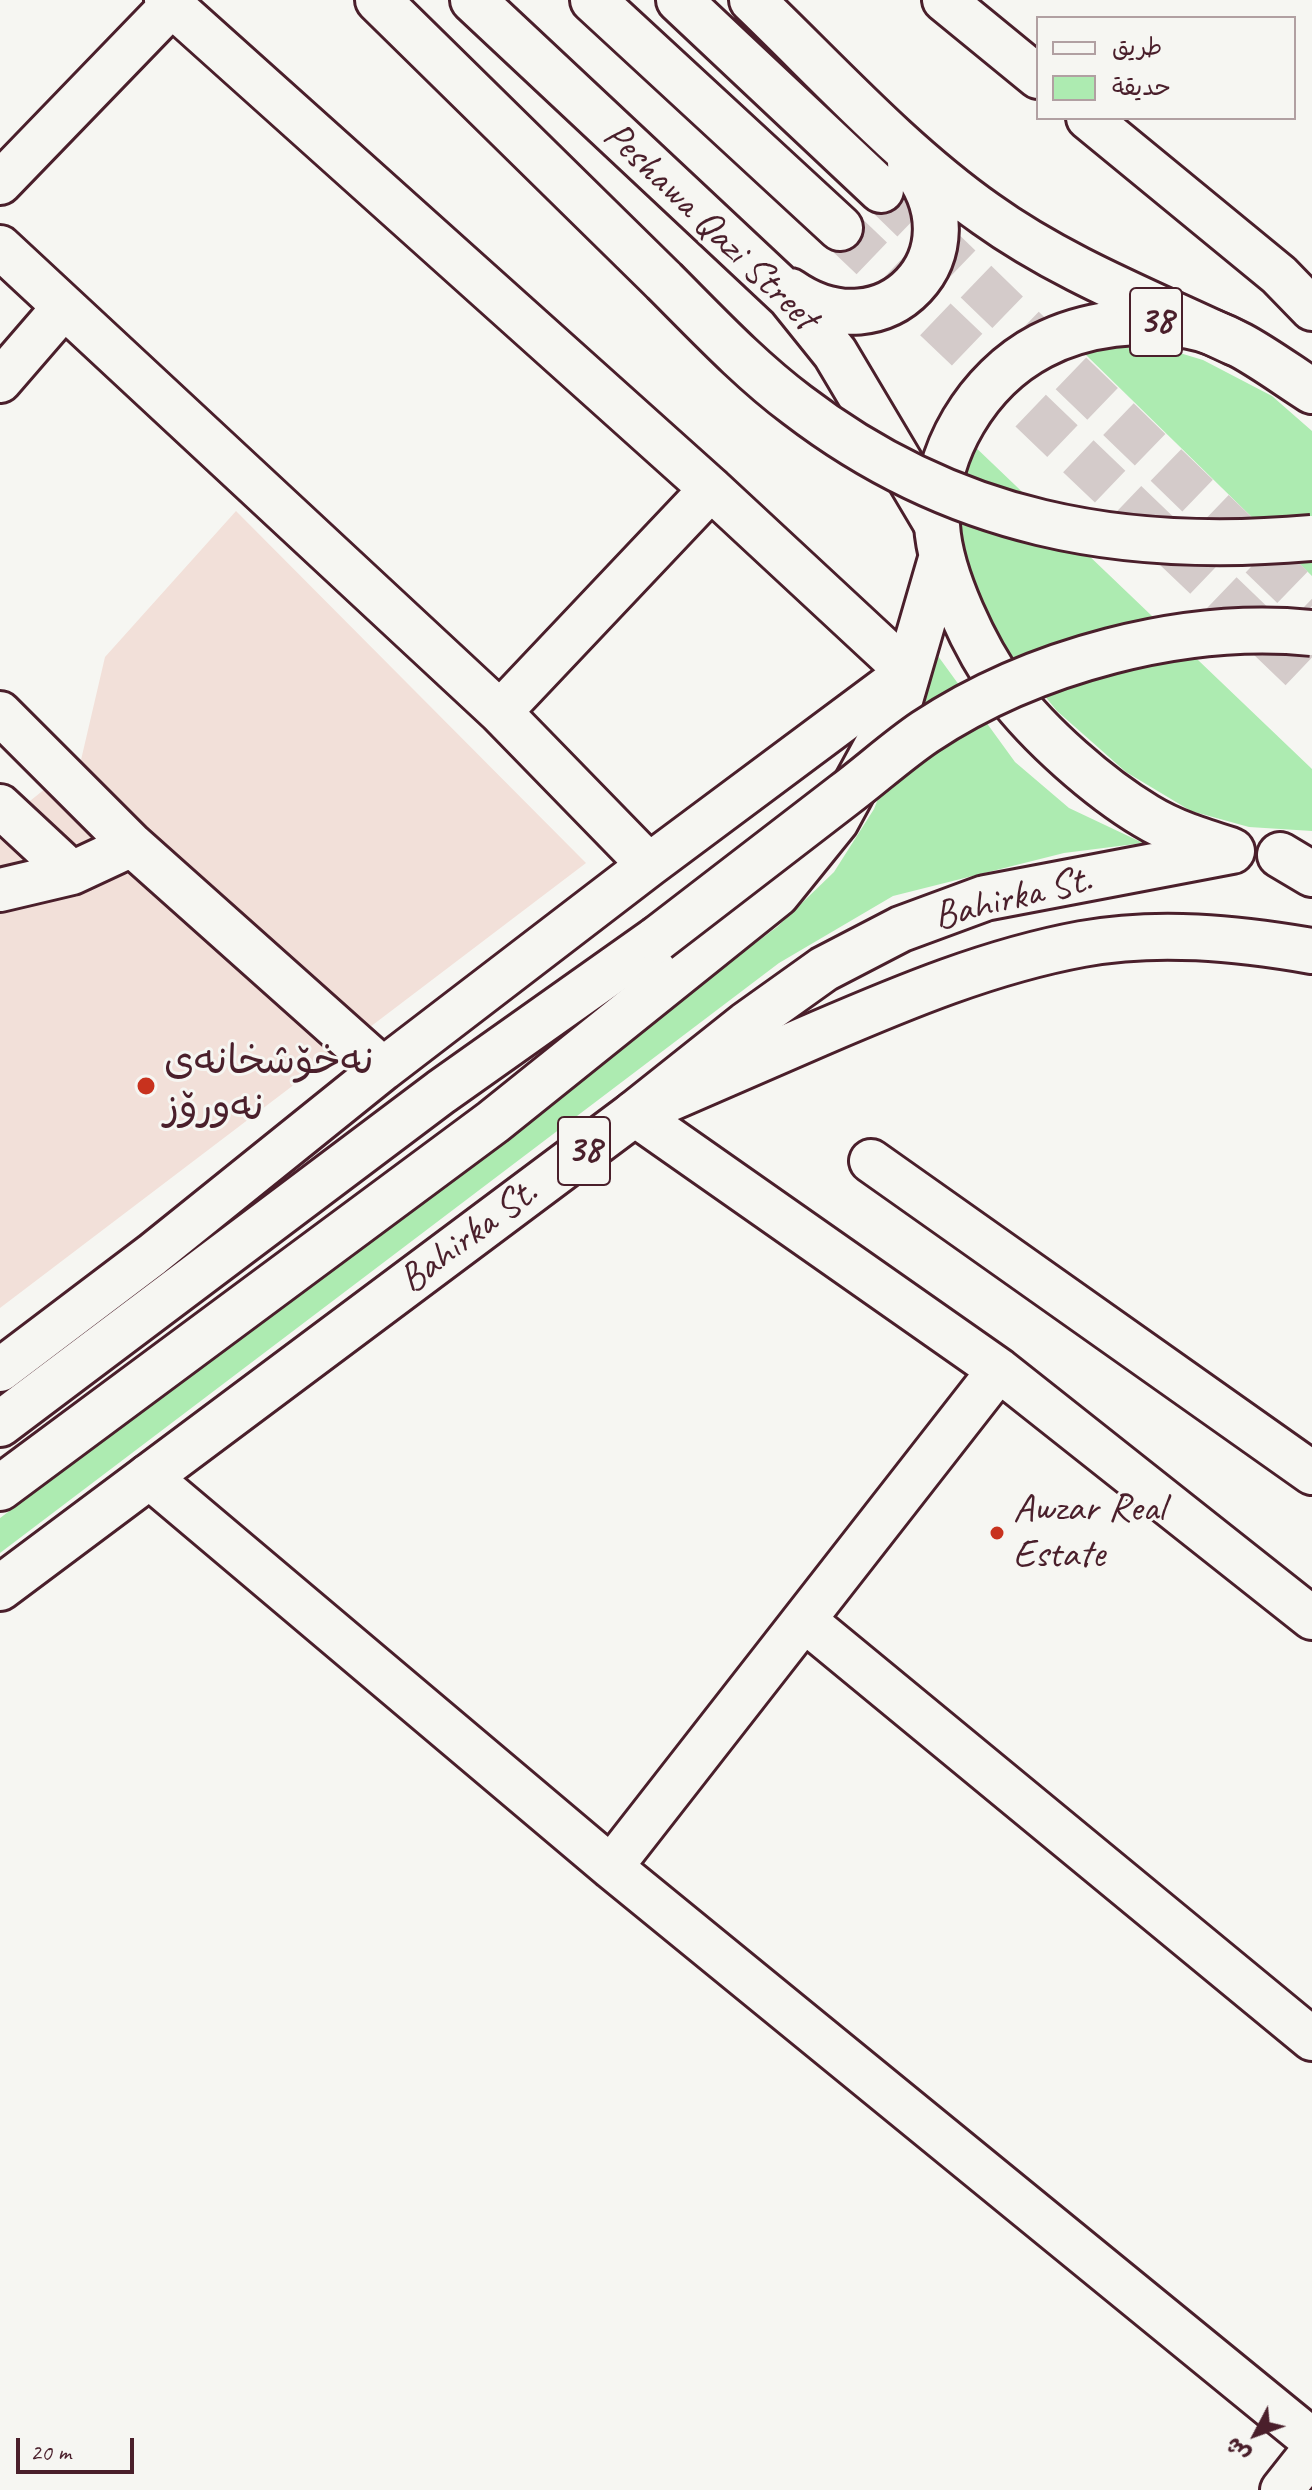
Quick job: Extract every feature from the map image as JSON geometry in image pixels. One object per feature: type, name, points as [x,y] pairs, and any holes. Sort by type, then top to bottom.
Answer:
[{"type":"main road","points":[[378,0],[762,377],[798,406],[875,457],[957,497],[1038,523],[1117,537],[1197,544],[1312,538]]},
{"type":"main road","name":"Peshawa Qazi Street","points":[[473,0],[790,297],[835,353],[939,541],[959,606],[1006,691],[1068,756],[1147,817],[1188,837],[1232,851],[1301,861]]},
{"type":"main road","points":[[593,0],[840,228]]},
{"type":"main road","points":[[679,0],[881,190]]},
{"type":"main road","name":"Peshawa Qazi Street","points":[[752,0],[922,163],[986,214],[1048,254],[1235,343],[1303,383]]},
{"type":"main road","points":[[762,271],[814,305],[855,313],[895,300],[924,271],[935,245],[937,231],[930,190],[870,113]]},
{"type":"main road","name":"Peshawa Qazi Street","points":[[939,541],[942,472],[957,431],[974,404],[998,379],[1039,347],[1082,331],[1148,322],[1191,326],[1235,343]]},
{"type":"main road","name":"Bahirka St.","points":[[0,1488],[493,1122],[777,894],[836,821],[898,707],[939,541]]},
{"type":"main road","points":[[0,1424],[441,1092],[657,939],[913,741],[967,707],[1054,668],[1159,642],[1224,633],[1312,633]]},
{"type":"main road","name":"Bahirka St.","points":[[0,1588],[824,969],[901,929],[985,898],[1232,851]]},
{"type":"main road","points":[[634,1114],[965,975],[1068,947],[1141,938],[1202,937],[1262,942],[1312,951]]},
{"type":"street","points":[[944,0],[1036,75]]},
{"type":"street","points":[[0,183],[169,2],[711,489],[908,672],[383,1069],[152,1255],[0,1370]]},
{"type":"street","points":[[1090,120],[1279,275],[1312,309]]},
{"type":"street","points":[[0,247],[500,712],[649,865]]},
{"type":"street","points":[[0,381],[64,307]]},
{"type":"street","points":[[500,712],[711,489]]},
{"type":"street","points":[[0,713],[132,845],[383,1069]]},
{"type":"street","points":[[0,806],[72,873]]},
{"type":"street","points":[[0,890],[72,873],[132,845]]},
{"type":"street","points":[[634,1114],[999,1370],[1312,1618]]},
{"type":"street","points":[[871,1161],[1312,1473]]},
{"type":"street","points":[[611,1867],[999,1370]]},
{"type":"street","points":[[148,1476],[611,1867],[1312,2440]]},
{"type":"street","points":[[804,1620],[1312,2039]]},
{"type":"street","points":[[1282,2490],[1312,2452]]},
{"type":"shaded area","name":"نەخۆشخانەی نەورۆز","points":[[236,511],[586,863],[0,1308],[0,825],[81,760],[105,657]]},
{"type":"green space","points":[[1140,341],[1203,360],[1272,396],[1312,431],[1312,576],[1085,354]]},
{"type":"green space","points":[[970,442],[1312,769],[1312,831],[1249,827],[1191,811],[1126,772],[1057,711],[1009,652],[981,606],[958,551],[956,479]]},
{"type":"green space","points":[[930,645],[1015,762],[1069,808],[1143,843],[1064,853],[893,896],[779,963],[0,1553],[0,1518],[244,1337],[603,1056],[777,927],[834,872],[874,809],[911,715]]},
{"type":"tunnel","points":[[881,190],[1312,606]]},
{"type":"tunnel","points":[[840,228],[1312,680]]},
{"type":"place","name":"نەخۆشخانەی نەورۆز","points":[[146,1086]]},
{"type":"place","name":"Awzar Real Estate","points":[[997,1533]]}]
